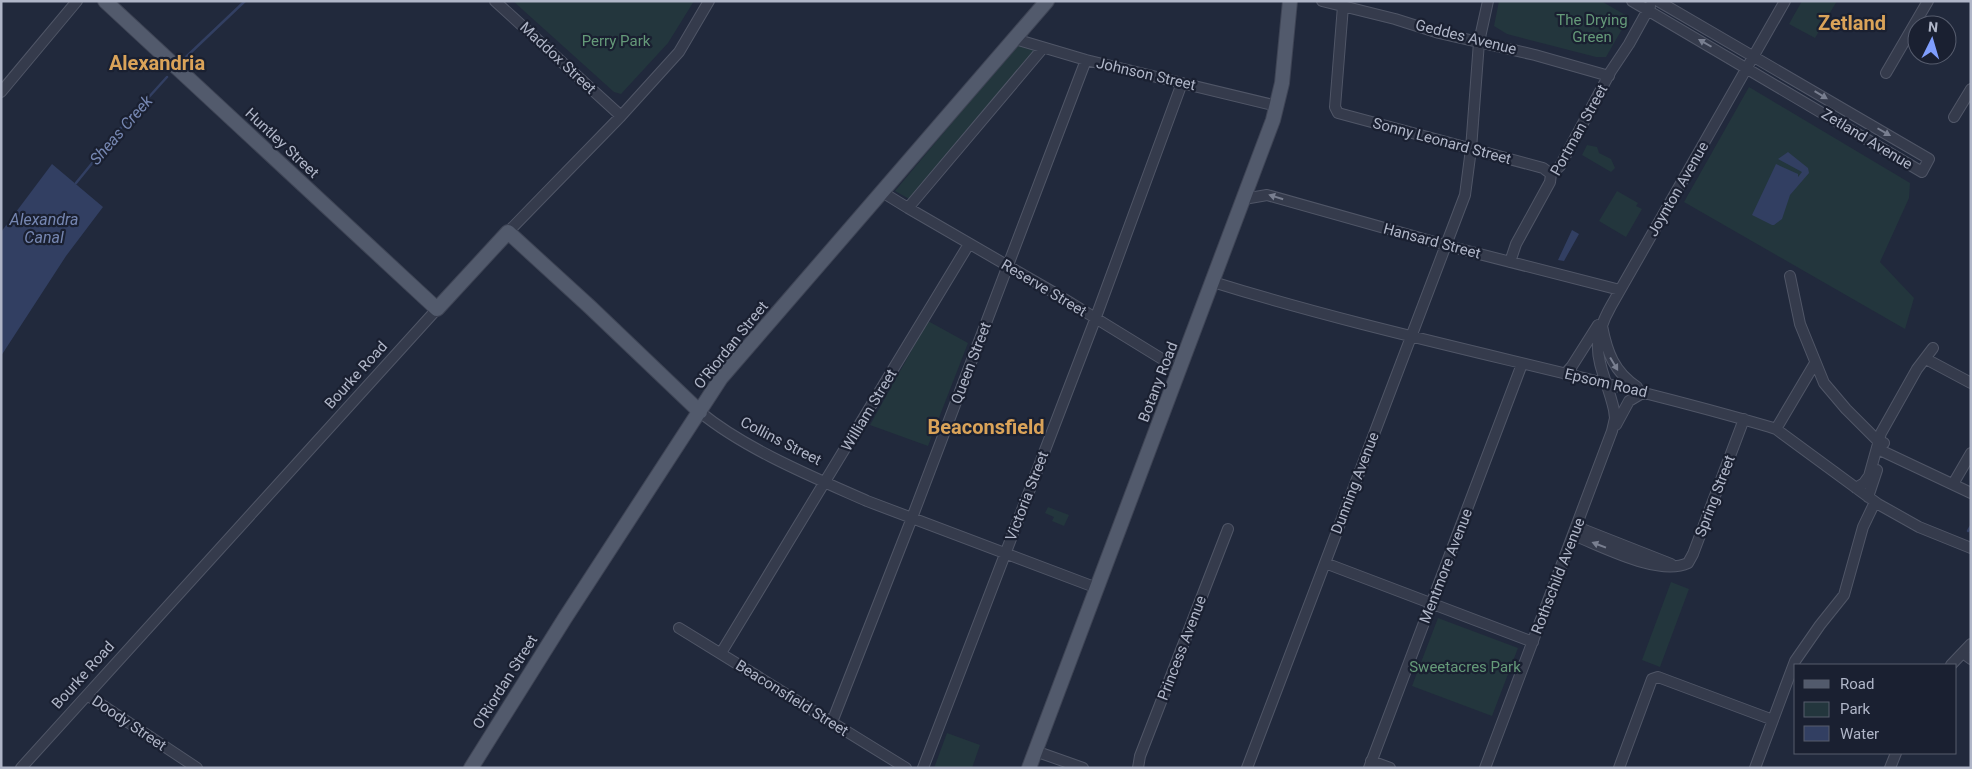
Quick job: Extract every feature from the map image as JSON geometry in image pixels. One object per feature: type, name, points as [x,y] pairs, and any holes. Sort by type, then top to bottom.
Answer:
[{"type":"main road","name":"Huntley Street","points":[[105,1],[438,309]]},
{"type":"main road","name":"O'Riordan Street","points":[[471,768],[564,618],[725,374],[1047,1]]},
{"type":"main road","name":"Botany Road","points":[[1029,768],[1213,282],[1277,106],[1282,83],[1290,1]]},
{"type":"main road","name":"Bourke Road","points":[[438,309],[508,232]]},
{"type":"main road","name":"Collins Street","points":[[508,232],[700,412]]},
{"type":"street","points":[[1,92],[77,1]]},
{"type":"street","name":"Maddox Street","points":[[495,1],[621,116]]},
{"type":"street","name":"Bourke Road","points":[[508,232],[621,116],[679,52],[709,1]]},
{"type":"street","name":"Geddes Avenue","points":[[1322,1],[1346,4],[1610,74]]},
{"type":"street","name":"Dunning Avenue","points":[[1247,768],[1463,199],[1471,149],[1480,39],[1488,1]]},
{"type":"street","name":"Zetland Avenue","points":[[1632,1],[1650,6],[1747,68],[1922,172],[1929,159],[1658,1]]},
{"type":"street","name":"Joynton Avenue","points":[[1606,383],[1598,353],[1598,340],[1607,312],[1785,1]]},
{"type":"street","points":[[1886,73],[1928,1]]},
{"type":"street","name":"Sonny Leonard Street","points":[[1346,4],[1335,106],[1340,114],[1543,168],[1551,174]]},
{"type":"street","name":"Portman Street","points":[[1510,262],[1516,244],[1550,182],[1551,174],[1560,166],[1610,74],[1650,6]]},
{"type":"street","name":"Johnson Street","points":[[1015,39],[1086,60],[1277,106]]},
{"type":"street","points":[[908,208],[1043,48]]},
{"type":"street","name":"Queen Street","points":[[832,722],[913,517],[1086,60]]},
{"type":"street","name":"Victoria Street","points":[[923,768],[1095,318],[1182,83]]},
{"type":"street","points":[[1954,117],[1971,89]]},
{"type":"street","name":"Reserve Street","points":[[882,192],[1009,266],[1180,370]]},
{"type":"street","name":"Hansard Street","points":[[1244,199],[1267,195],[1446,246],[1620,290]]},
{"type":"street","name":"William Street","points":[[721,653],[969,244]]},
{"type":"street","points":[[1790,276],[1800,324],[1824,383],[1833,395],[1881,445],[1971,492]]},
{"type":"street","name":"Epsom Road","points":[[1213,282],[1411,337],[1644,392],[1776,429],[1871,499],[1919,526],[1971,548]]},
{"type":"street","name":"Bourke Road","points":[[21,768],[438,309]]},
{"type":"street","points":[[1565,374],[1571,369],[1607,312]]},
{"type":"street","points":[[1602,324],[1608,353],[1613,364],[1628,381],[1644,392],[1629,401],[1610,437]]},
{"type":"street","points":[[1928,356],[1971,376]]},
{"type":"street","points":[[1928,356],[1971,383]]},
{"type":"street","points":[[1856,488],[1864,483],[1869,476],[1888,426],[1922,371],[1928,356]]},
{"type":"street","points":[[1776,429],[1815,363]]},
{"type":"street","name":"Mentmore Avenue","points":[[1370,764],[1522,364]]},
{"type":"street","name":"Rothschild Avenue","points":[[1486,768],[1610,437],[1615,415],[1606,383]]},
{"type":"street","name":"Collins Street","points":[[700,412],[725,431],[825,482],[867,501],[1097,588]]},
{"type":"street","name":"Spring Street","points":[[1679,566],[1689,562],[1693,554],[1744,420]]},
{"type":"street","points":[[1755,768],[1795,661],[1844,595],[1871,499],[1881,445]]},
{"type":"street","points":[[1953,484],[1971,453]]},
{"type":"street","name":"Princess Avenue","points":[[1138,768],[1140,756],[1228,529]]},
{"type":"street","points":[[1575,531],[1614,541],[1679,566]]},
{"type":"street","points":[[1575,531],[1624,555],[1653,565],[1679,566]]},
{"type":"street","points":[[1614,541],[1621,547],[1624,555]]},
{"type":"street","points":[[1325,563],[1533,642]]},
{"type":"street","name":"Beaconsfield Street","points":[[679,628],[832,722],[890,763],[906,768]]},
{"type":"street","points":[[1953,664],[1967,656],[1971,644]]},
{"type":"street","points":[[1618,768],[1652,679],[1658,677],[1773,720]]},
{"type":"street","name":"Doody Street","points":[[87,695],[197,768]]},
{"type":"street","points":[[1035,751],[1083,768]]},
{"type":"street","points":[[1890,768],[1896,754]]},
{"type":"street","points":[[1370,764],[1390,768]]},
{"type":"green space","name":"Perry Park","points":[[513,1],[694,1],[668,43],[621,94],[614,92]]},
{"type":"green space","name":"The Drying Green","points":[[1499,1],[1601,1],[1629,17],[1606,57],[1596,57],[1507,34],[1494,26]]},
{"type":"green space","points":[[1802,1],[1837,1],[1815,38],[1789,24]]},
{"type":"green space","points":[[1021,40],[1035,49],[911,200],[895,191]]},
{"type":"green space","points":[[1749,87],[1910,183],[1909,198],[1880,262],[1914,298],[1905,329],[1684,202]]},
{"type":"green space","points":[[1587,145],[1597,147],[1599,153],[1611,159],[1615,168],[1611,172],[1582,155]]},
{"type":"green space","points":[[1617,191],[1638,203],[1636,206],[1642,209],[1626,237],[1599,221]]},
{"type":"green space","points":[[928,321],[968,343],[928,446],[870,425]]},
{"type":"green space","points":[[1048,507],[1069,515],[1064,526],[1052,521],[1054,517],[1045,513]]},
{"type":"green space","points":[[1671,582],[1689,589],[1660,667],[1642,660]]},
{"type":"green space","name":"Sweetacres Park","points":[[1438,618],[1518,648],[1492,716],[1412,686]]},
{"type":"green space","points":[[947,733],[980,745],[972,768],[934,768]]},
{"type":"water","points":[[1788,152],[1808,168],[1809,173],[1790,195],[1782,219],[1772,225],[1752,215],[1776,164],[1798,174],[1798,177],[1802,172],[1778,159]]},
{"type":"water","name":"Alexandra Canal","points":[[52,164],[103,207],[66,256],[1,356],[1,232]]},
{"type":"water","points":[[1572,230],[1579,234],[1564,261],[1558,260]]},
{"type":"waterway","name":"Sheas Creek","points":[[186,57],[245,1]]},
{"type":"waterway","name":"Sheas Creek","points":[[76,183],[120,129],[167,77]]},
{"type":"waterway","points":[[1968,531],[1971,526]]},
{"type":"district","name":"Zetland","points":[[1852,23]]},
{"type":"district","name":"Alexandria","points":[[157,63]]},
{"type":"district","name":"Beaconsfield","points":[[986,427]]}]
